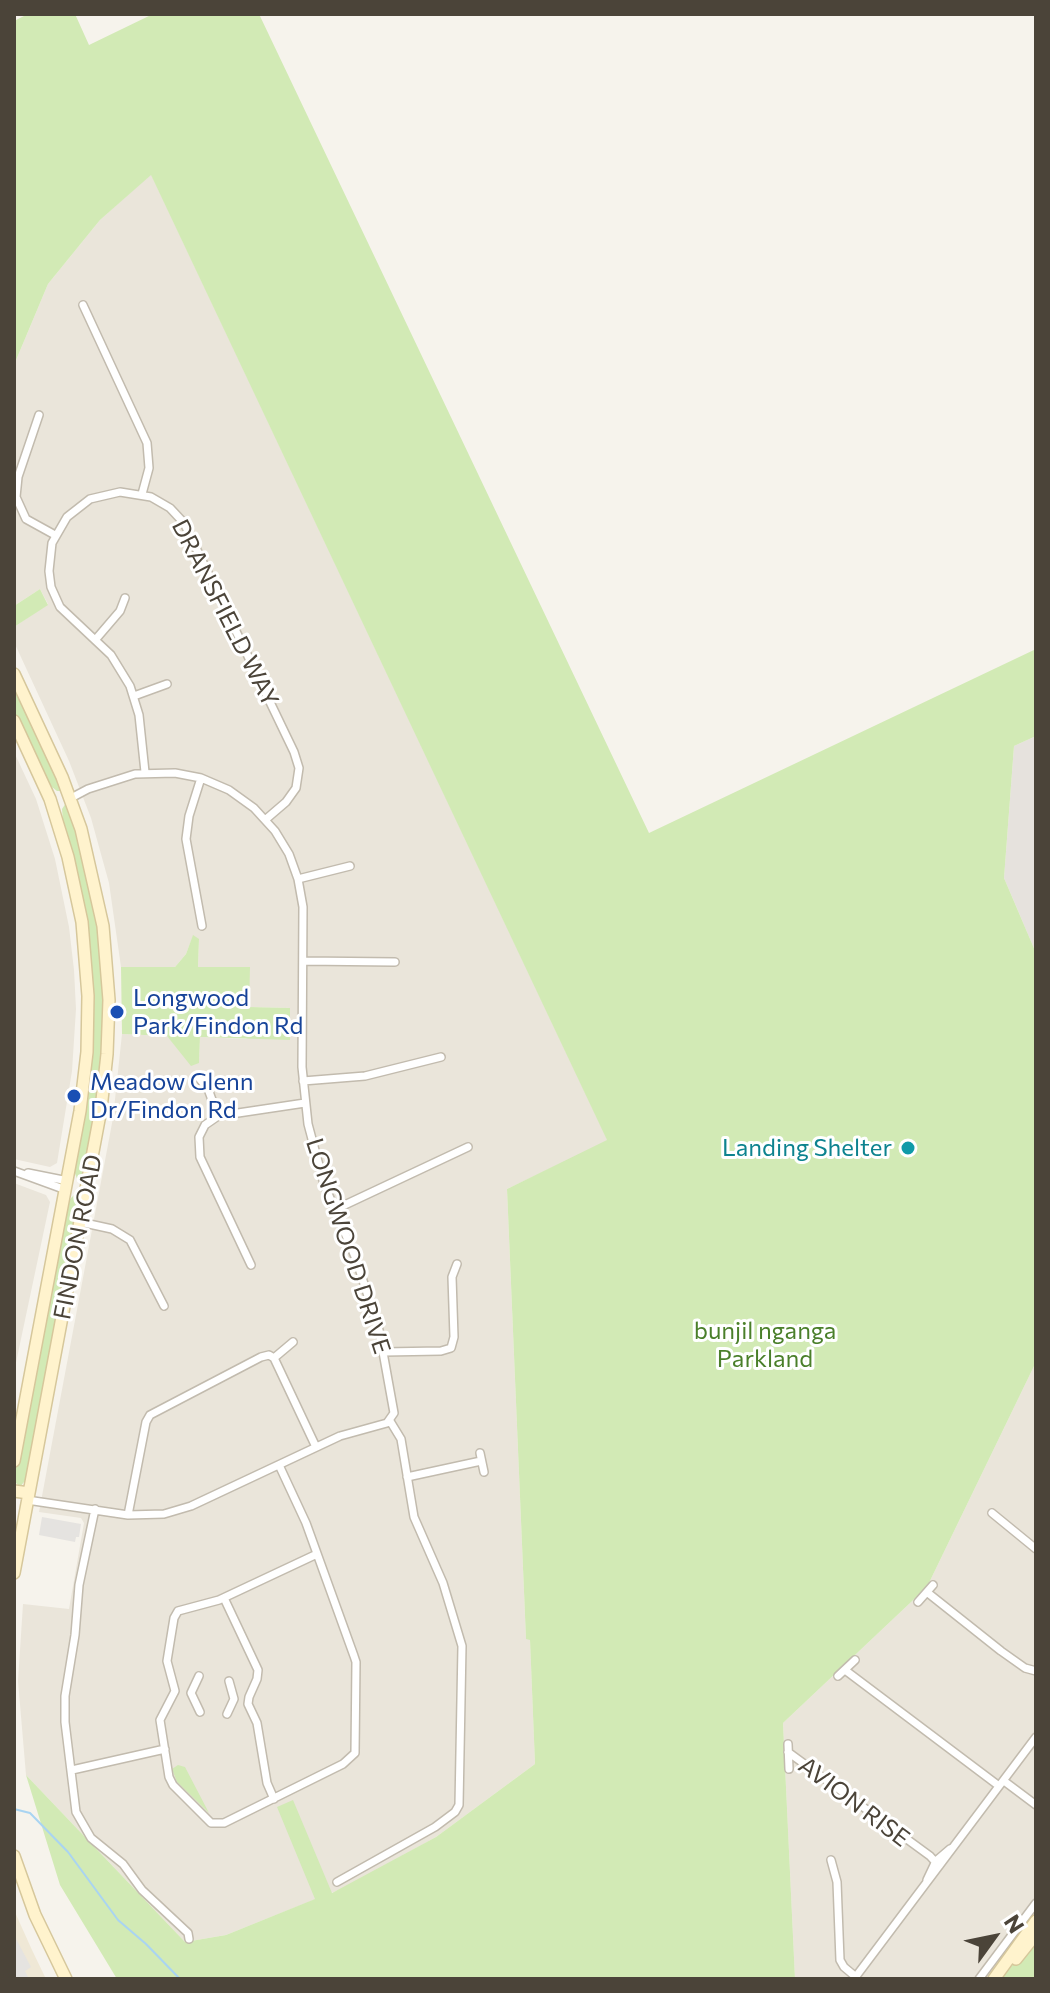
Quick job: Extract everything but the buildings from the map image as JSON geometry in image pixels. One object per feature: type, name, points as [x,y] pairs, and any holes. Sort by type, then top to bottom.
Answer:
[{"type":"main road","name":"FINDON ROAD","points":[[14,674],[70,795],[94,875],[108,975],[106,1072],[14,1573]]},
{"type":"main road","name":"FINDON ROAD","points":[[14,721],[51,802],[68,857],[85,944],[88,996],[85,1074],[67,1186],[14,1461]]},
{"type":"main road","points":[[51,802],[70,795]]},
{"type":"main road","points":[[67,1186],[86,1189]]},
{"type":"main road","points":[[14,1494],[28,1496]]},
{"type":"main road","points":[[14,1856],[35,1915],[66,1979]]},
{"type":"main road","points":[[995,1979],[1036,1921]]},
{"type":"main road","points":[[995,1979],[1036,1934]]},
{"type":"street","points":[[83,305],[147,443],[149,468],[142,494],[120,492],[90,499],[67,517],[55,535],[49,562],[54,594],[70,618],[96,639],[118,665],[134,696],[141,725],[145,772]]},
{"type":"street","points":[[39,415],[18,477],[16,497],[26,519],[55,535]]},
{"type":"street","name":"DRANSFIELD WAY","points":[[142,494],[170,508],[189,531],[297,762],[298,782],[292,795],[265,820]]},
{"type":"street","points":[[96,639],[120,611],[125,598]]},
{"type":"street","points":[[134,696],[167,684]]},
{"type":"street","name":"LONGWOOD DRIVE","points":[[70,795],[145,772],[201,778],[244,799],[265,820],[289,854],[298,879],[303,907],[305,1103],[318,1162],[334,1210],[356,1259],[384,1352],[394,1410],[390,1421],[401,1439],[414,1517],[443,1583],[462,1646],[458,1807],[452,1815],[424,1834],[337,1882]]},
{"type":"street","points":[[201,778],[189,816],[186,839],[202,926]]},
{"type":"street","points":[[298,879],[350,866]]},
{"type":"street","points":[[303,961],[395,962]]},
{"type":"street","points":[[303,1081],[365,1076],[441,1057]]},
{"type":"street","points":[[199,1078],[208,1089],[218,1116]]},
{"type":"street","points":[[251,1265],[198,1150],[202,1130],[218,1116],[305,1103]]},
{"type":"street","points":[[334,1210],[468,1147]]},
{"type":"street","points":[[18,1172],[44,1175],[67,1186]]},
{"type":"street","points":[[80,1222],[112,1229],[130,1240],[164,1306]]},
{"type":"street","points":[[384,1352],[451,1348],[454,1337],[452,1277],[457,1264]]},
{"type":"street","points":[[274,1358],[293,1342]]},
{"type":"street","points":[[128,1515],[146,1422],[150,1415],[261,1357],[269,1355],[274,1358],[316,1447]]},
{"type":"street","points":[[28,1496],[128,1515],[153,1516],[179,1511],[349,1432],[390,1421]]},
{"type":"street","points":[[407,1477],[480,1457],[484,1472]]},
{"type":"street","points":[[279,1465],[301,1512],[317,1554],[356,1662],[355,1753],[348,1762],[274,1799],[224,1823],[211,1823],[171,1781],[165,1749],[160,1720],[175,1691],[167,1661],[175,1615],[181,1609],[224,1598],[317,1554]]},
{"type":"street","points":[[95,1509],[79,1585],[75,1635],[66,1685],[65,1722],[76,1812],[86,1832],[123,1864],[142,1890],[188,1933],[189,1939]]},
{"type":"street","points":[[992,1513],[1036,1549]]},
{"type":"street","points":[[918,1602],[931,1589],[993,1645],[1025,1668],[1036,1671]]},
{"type":"street","points":[[224,1598],[258,1670],[248,1700],[249,1709],[257,1723],[267,1783],[274,1799]]},
{"type":"street","points":[[838,1676],[855,1660]]},
{"type":"street","points":[[845,1670],[1002,1784],[1036,1805]]},
{"type":"street","points":[[191,1693],[199,1676]]},
{"type":"street","points":[[227,1714],[234,1699],[229,1681]]},
{"type":"street","points":[[175,1691],[191,1693]]},
{"type":"street","points":[[191,1693],[200,1712]]},
{"type":"street","points":[[234,1699],[248,1700]]},
{"type":"street","points":[[831,1860],[837,1882],[840,1960],[855,1978],[925,1885],[936,1864],[956,1844],[1035,1742]]},
{"type":"street","name":"AVION RISE","points":[[789,1769],[788,1748],[936,1864]]},
{"type":"street","points":[[72,1770],[165,1749]]},
{"type":"street","points":[[979,1979],[1036,1903]]},
{"type":"shaded area","points":[[151,174],[608,1141],[507,1189],[526,1639],[530,1639],[535,1764],[436,1837],[346,1887],[226,1935],[185,1942],[26,1775],[18,1681],[23,1604],[69,1609],[84,1523],[81,1518],[39,1512],[113,1118],[122,1034],[167,1036],[194,1064],[199,1062],[200,1037],[246,1039],[290,1008],[249,1007],[198,967],[199,940],[193,936],[186,954],[175,967],[121,967],[109,883],[91,818],[69,761],[14,642],[14,627],[48,604],[40,589],[14,606],[14,365],[48,284],[100,220]]},
{"type":"shaded area","points":[[1036,736],[1036,953],[1004,878],[1014,746]]},
{"type":"shaded area","points":[[14,752],[36,799],[55,859],[74,970],[76,1009],[72,1071],[57,1163],[50,1167],[14,1159]]},
{"type":"shaded area","points":[[14,1183],[46,1195],[50,1202],[14,1372]]},
{"type":"shaded area","points":[[1036,1362],[1036,1979],[795,1979],[783,1723],[927,1587]]},
{"type":"shaded area","points":[[42,1517],[81,1524],[79,1537],[75,1542],[39,1535]]},
{"type":"shaded area","points":[[14,1910],[32,1950],[46,1979],[14,1979]]},
{"type":"shaded area","points":[[14,1935],[31,1967],[25,1971],[29,1979],[14,1979]]},
{"type":"green space","name":"bunjil nganga Parkland","points":[[28,14],[75,14],[89,45],[153,14],[259,14],[649,833],[1036,649],[1036,736],[1014,746],[1004,878],[1036,953],[1036,1362],[927,1587],[783,1723],[795,1979],[117,1979],[60,1885],[26,1775],[185,1942],[226,1935],[315,1899],[277,1807],[293,1800],[332,1893],[436,1837],[535,1764],[530,1640],[526,1639],[507,1189],[607,1140],[151,175],[100,220],[48,284],[14,365],[14,21]]},
{"type":"green space","points":[[40,589],[48,605],[14,627],[14,606]]},
{"type":"green space","points":[[14,678],[61,791],[48,784],[14,716]]},
{"type":"green space","points":[[66,803],[69,804],[95,895],[106,1034],[95,1130],[82,1177],[78,1181],[72,1166],[91,998],[64,834],[62,809]]},
{"type":"green space","points":[[193,935],[199,939],[198,967],[250,967],[249,1007],[290,1008],[290,1040],[200,1037],[199,1063],[191,1066],[167,1036],[122,1034],[121,967],[175,967],[186,954]]},
{"type":"green space","points":[[74,1195],[79,1206],[28,1477],[20,1487],[16,1483],[16,1464],[67,1202]]},
{"type":"green space","points":[[178,1765],[185,1767],[209,1813],[177,1782],[172,1769]]},
{"type":"green space","points":[[1036,1937],[1036,1979],[1000,1979],[1026,1950]]},
{"type":"waterway","points":[[14,1809],[30,1813],[68,1852],[118,1920],[180,1979]]},
{"type":"place","name":"Longwood Park/Findon Rd","points":[[117,1012]]},
{"type":"place","name":"Meadow Glenn Dr/Findon Rd","points":[[74,1096]]},
{"type":"place","name":"Landing Shelter","points":[[908,1148]]}]
